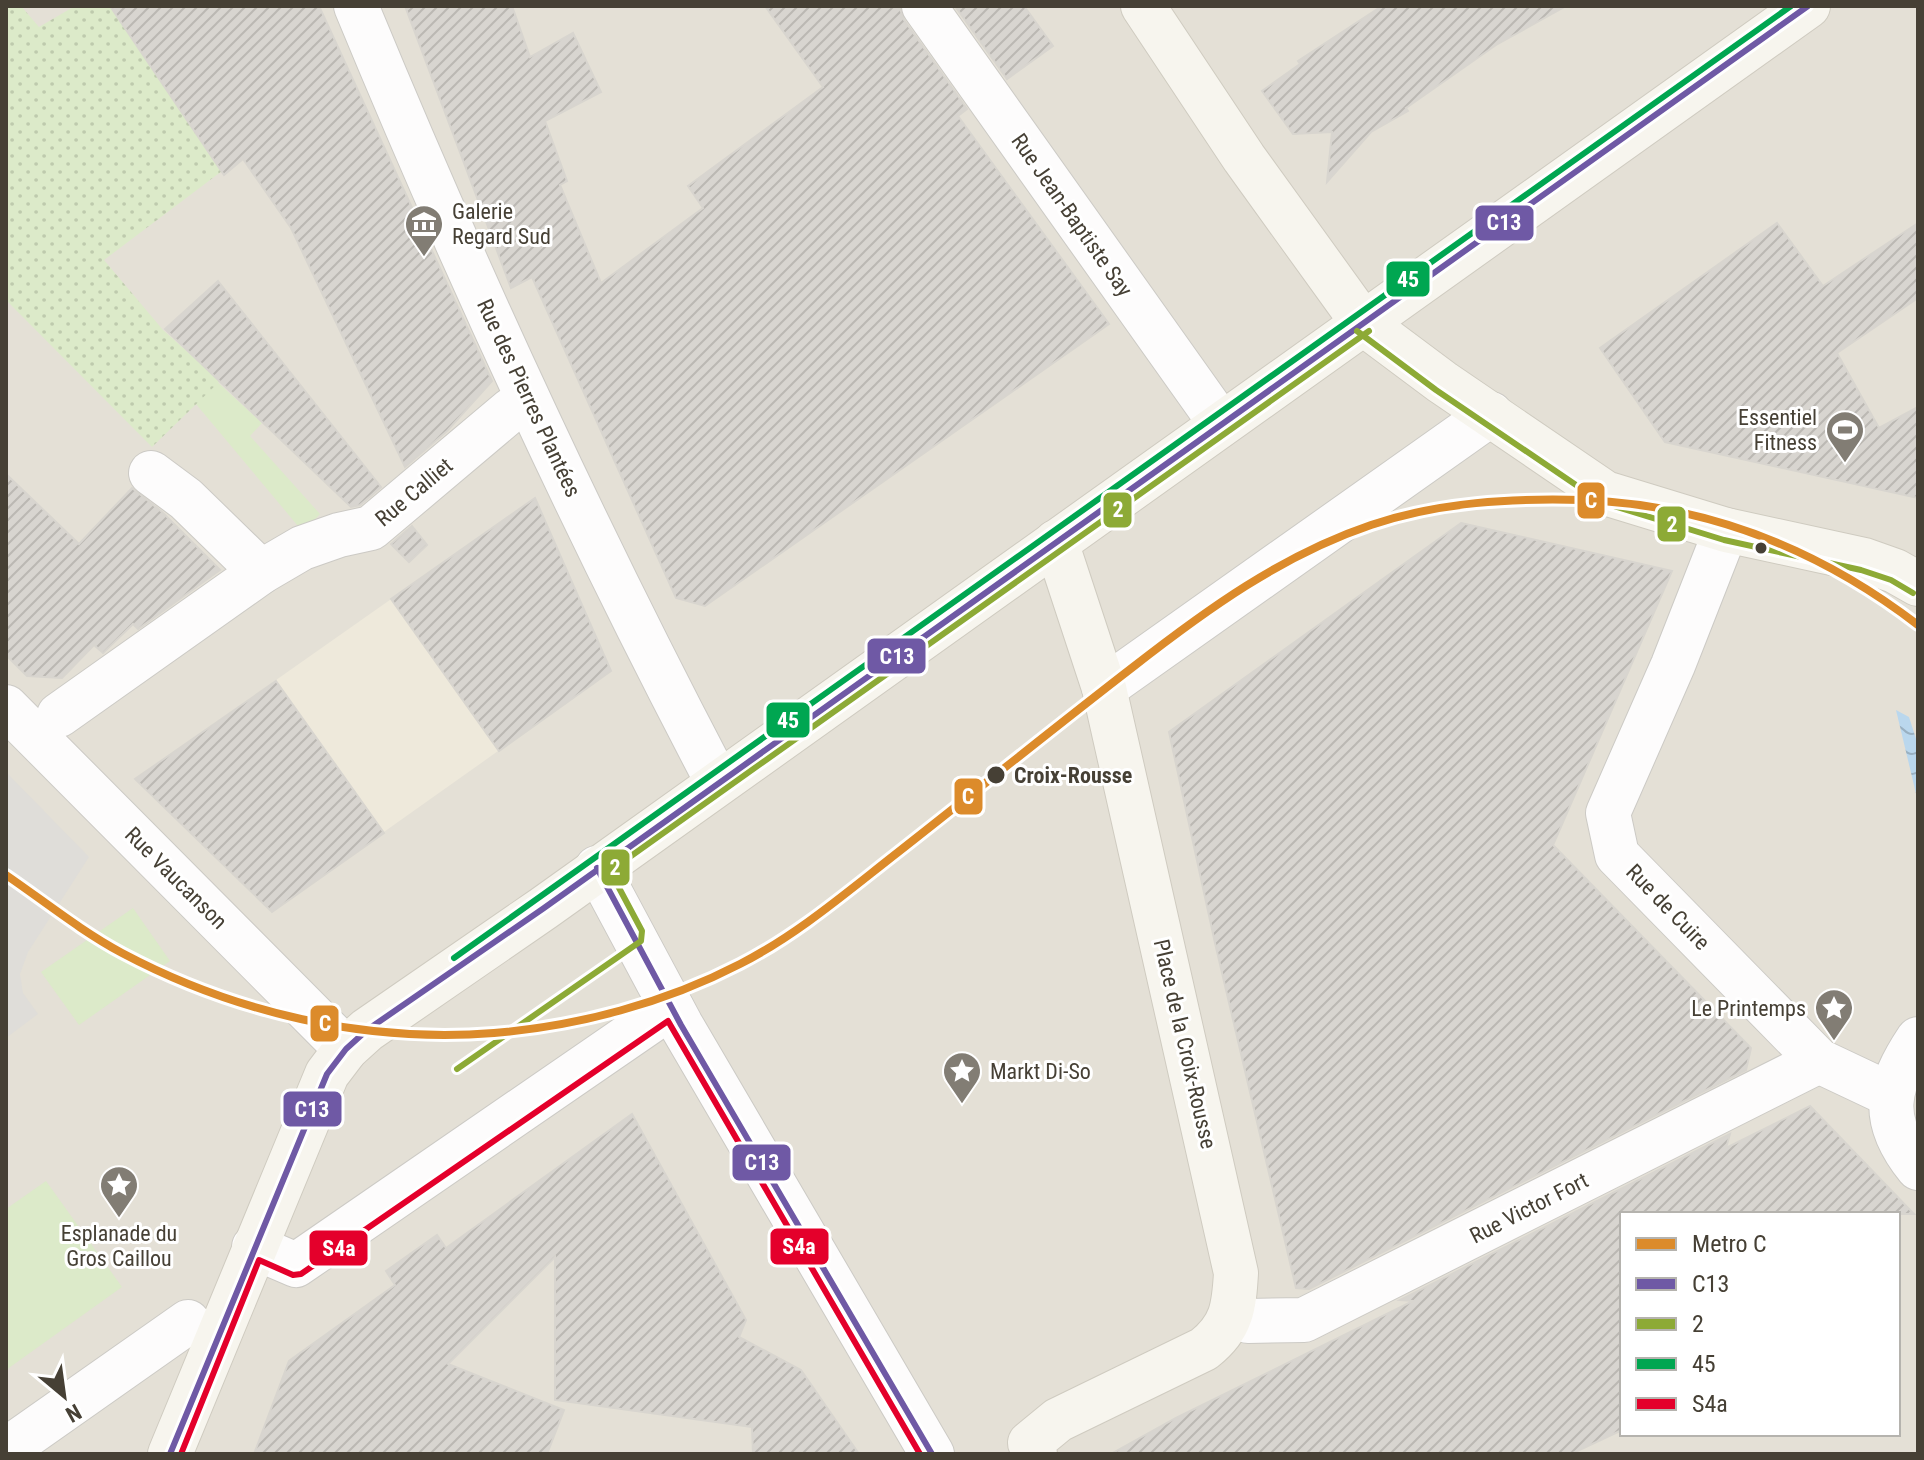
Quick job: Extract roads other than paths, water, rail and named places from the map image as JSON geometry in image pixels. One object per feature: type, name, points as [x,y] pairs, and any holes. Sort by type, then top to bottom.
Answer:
[{"type":"street","name":"Rue des Pierres Plantées","points":[[356,6],[549,446],[718,783]]},
{"type":"street","name":"Rue Jean-Baptiste Say","points":[[924,6],[1221,424]]},
{"type":"street","points":[[1143,6],[1244,158],[1363,323],[1442,382],[1605,493],[1726,530],[1864,560],[1895,571],[1918,584]]},
{"type":"street","points":[[170,1454],[327,1074],[346,1049],[367,1030],[1808,6]]},
{"type":"street","name":"Rue Calliet","points":[[59,715],[261,572],[302,548],[371,528],[511,410]]},
{"type":"street","points":[[1104,688],[1491,414]]},
{"type":"street","points":[[151,473],[186,499],[261,572]]},
{"type":"street","name":"Rue de Cuire","points":[[1726,530],[1673,665],[1608,813],[1617,855],[1819,1061],[1891,1095]]},
{"type":"street","name":"Place de la Croix-Rousse","points":[[1025,1450],[1058,1420],[1204,1349],[1218,1338],[1232,1313],[1236,1273],[1104,688],[1056,542]]},
{"type":"street","name":"Rue Vaucanson","points":[[6,707],[346,1049]]},
{"type":"street","points":[[597,868],[671,1007],[932,1454]]},
{"type":"street","points":[[254,1247],[296,1265],[671,1007]]},
{"type":"street","points":[[1918,1039],[1895,1075],[1891,1095],[1896,1132],[1918,1168]]},
{"type":"street","name":"Rue Victor Fort","points":[[1232,1313],[1248,1321],[1304,1320],[1819,1061]]},
{"type":"street","points":[[6,1450],[188,1322]]},
{"type":"water","points":[[1896,710],[1909,717],[1918,745],[1918,802]]},
{"type":"metro line","name":"C","points":[[6,875],[77,926],[122,953],[165,974],[255,1007],[349,1028],[397,1033],[446,1035],[526,1030],[589,1018],[651,1001],[711,978],[761,953],[840,898],[1103,690],[1217,605],[1307,552],[1338,537],[1397,517],[1449,506],[1529,500],[1583,500],[1674,511],[1718,522],[1801,553],[1841,574],[1918,625]]},
{"type":"place","name":"Galerie Regard Sud","points":[[424,258]]},
{"type":"place","name":"Essentiel Fitness","points":[[1845,464]]},
{"type":"place","name":"Croix-Rousse","points":[[996,775]]},
{"type":"place","name":"Le Printemps","points":[[1834,1042]]},
{"type":"place","name":"Markt Di-So","points":[[962,1105]]},
{"type":"place","name":"Esplanade du Gros Caillou","points":[[119,1219]]}]
